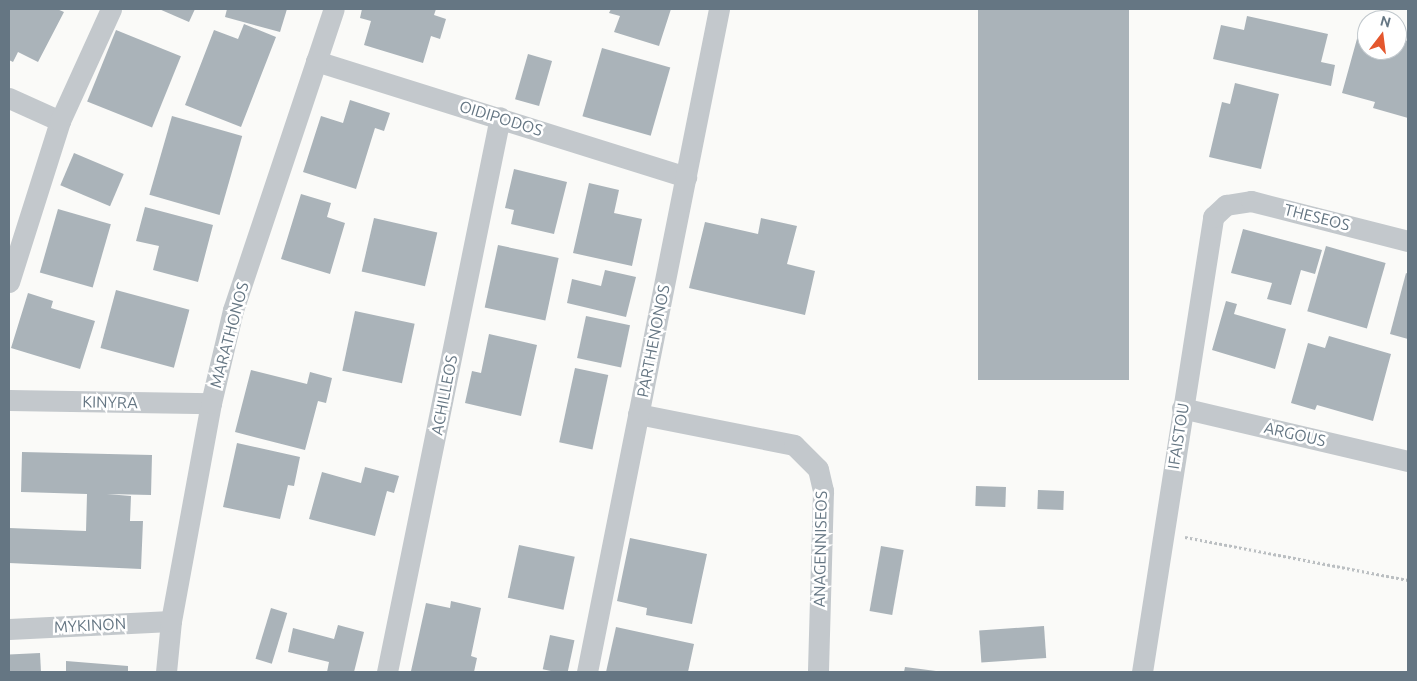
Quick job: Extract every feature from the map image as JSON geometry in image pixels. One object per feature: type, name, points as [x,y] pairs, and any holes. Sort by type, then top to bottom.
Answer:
[{"type":"street","points":[[9,282],[60,121],[112,9]]},
{"type":"street","name":"MARATHONOS","points":[[166,672],[171,622],[211,403],[233,310],[334,9]]},
{"type":"street","name":"PARTHENONOS","points":[[587,672],[719,9]]},
{"type":"street","name":"OIDIPODOS","points":[[316,61],[500,117],[686,177]]},
{"type":"street","points":[[9,98],[60,121]]},
{"type":"street","name":"ACHILLEOS","points":[[387,672],[500,117]]},
{"type":"street","name":"THESEOS","points":[[1226,205],[1251,201],[1272,205],[1408,240]]},
{"type":"street","name":"IFAISTOU","points":[[1142,672],[1209,227],[1213,217],[1226,205]]},
{"type":"street","name":"KINYRA","points":[[9,400],[211,403]]},
{"type":"street","name":"ARGOUS","points":[[1182,408],[1408,462]]},
{"type":"street","name":"ANAGENNISEOS","points":[[638,414],[794,444],[818,469],[823,491],[818,672]]},
{"type":"street","name":"MYKINON","points":[[9,629],[171,622]]},
{"type":"path","points":[[1163,532],[1408,580]]},
{"type":"building","points":[[9,9],[57,9],[64,12],[38,62],[18,52],[13,62],[9,60]]},
{"type":"building","points":[[159,9],[195,9],[189,22]]},
{"type":"building","points":[[227,9],[287,9],[280,32],[225,17]]},
{"type":"building","points":[[362,9],[436,9],[434,15],[446,19],[440,39],[431,36],[423,63],[364,45],[371,21],[360,18]]},
{"type":"building","points":[[611,9],[671,9],[659,46],[614,32],[620,16],[609,13]]},
{"type":"building","points":[[978,9],[1129,9],[1129,380],[978,380]]},
{"type":"building","points":[[1247,16],[1328,34],[1321,62],[1335,65],[1331,86],[1213,59],[1221,25],[1244,30]]},
{"type":"building","points":[[244,24],[276,37],[241,127],[185,105],[214,30],[238,39]]},
{"type":"building","points":[[116,30],[181,56],[152,128],[87,101]]},
{"type":"building","points":[[1357,39],[1357,60],[1407,60],[1408,41],[1408,118],[1373,108],[1375,102],[1342,93]]},
{"type":"building","points":[[602,48],[670,68],[651,136],[582,116]]},
{"type":"building","points":[[528,54],[552,61],[539,106],[515,99]]},
{"type":"building","points":[[1235,83],[1279,94],[1261,169],[1209,157],[1222,102],[1230,104]]},
{"type":"building","points":[[350,100],[390,113],[384,131],[375,128],[356,189],[303,172],[321,116],[343,123]]},
{"type":"building","points":[[172,116],[242,136],[220,215],[149,195]]},
{"type":"building","points":[[74,153],[124,174],[110,206],[60,185]]},
{"type":"building","points":[[514,169],[567,182],[554,234],[511,224],[514,210],[505,208]]},
{"type":"building","points":[[589,183],[619,190],[614,213],[642,219],[632,266],[573,253]]},
{"type":"building","points":[[301,194],[331,203],[327,217],[345,223],[330,274],[281,259]]},
{"type":"building","points":[[145,207],[213,225],[198,282],[153,270],[159,246],[136,241]]},
{"type":"building","points":[[58,209],[111,224],[93,288],[40,272]]},
{"type":"building","points":[[374,218],[437,233],[425,286],[362,272]]},
{"type":"building","points":[[761,218],[797,226],[787,264],[815,271],[805,315],[689,288],[705,222],[758,234]]},
{"type":"building","points":[[1243,229],[1322,250],[1315,274],[1301,270],[1291,305],[1267,299],[1272,283],[1231,273]]},
{"type":"building","points":[[498,245],[559,258],[545,320],[485,308]]},
{"type":"building","points":[[1326,246],[1386,263],[1367,328],[1307,311]]},
{"type":"building","points":[[605,270],[636,277],[626,317],[567,303],[572,279],[601,286]]},
{"type":"building","points":[[1406,273],[1408,274],[1408,339],[1390,334]]},
{"type":"building","points":[[116,290],[189,310],[174,368],[100,348]]},
{"type":"building","points":[[28,293],[53,301],[51,308],[95,321],[80,369],[11,348]]},
{"type":"building","points":[[1226,301],[1237,304],[1234,314],[1286,329],[1275,369],[1212,350]]},
{"type":"building","points":[[355,311],[415,324],[402,383],[342,371]]},
{"type":"building","points":[[586,316],[630,325],[621,367],[577,358]]},
{"type":"building","points":[[489,334],[537,345],[521,416],[465,403],[472,371],[481,373]]},
{"type":"building","points":[[1329,336],[1391,354],[1373,421],[1317,405],[1315,410],[1291,403],[1308,343],[1325,348]]},
{"type":"building","points":[[575,368],[608,375],[592,449],[559,442]]},
{"type":"building","points":[[251,370],[307,384],[310,372],[332,378],[326,403],[318,401],[305,450],[235,432]]},
{"type":"building","points":[[237,443],[300,457],[294,486],[288,485],[280,519],[223,507]]},
{"type":"building","points":[[22,452],[152,455],[151,495],[107,494],[131,496],[130,521],[143,521],[141,569],[9,563],[9,528],[86,531],[87,494],[21,492]]},
{"type":"building","points":[[365,467],[399,476],[394,493],[387,491],[375,536],[309,519],[322,472],[361,483]]},
{"type":"building","points":[[976,486],[1006,487],[1005,507],[975,506]]},
{"type":"building","points":[[1038,490],[1064,491],[1063,510],[1037,509]]},
{"type":"building","points":[[630,538],[707,554],[692,624],[646,615],[647,608],[617,601]]},
{"type":"building","points":[[519,545],[575,557],[564,610],[508,598]]},
{"type":"building","points":[[881,546],[904,550],[892,615],[870,611]]},
{"type":"building","points":[[451,601],[481,608],[471,656],[477,658],[474,672],[411,671],[426,603],[450,608]]},
{"type":"building","points":[[271,608],[287,613],[272,664],[256,659]]},
{"type":"building","points":[[338,625],[364,632],[354,672],[327,672],[329,662],[288,652],[293,628],[334,639]]},
{"type":"building","points":[[1044,626],[1046,658],[981,662],[979,631]]},
{"type":"building","points":[[616,627],[694,644],[688,672],[606,672]]},
{"type":"building","points":[[550,635],[574,640],[568,672],[543,669]]},
{"type":"building","points":[[40,653],[41,672],[10,672],[9,655]]},
{"type":"building","points":[[66,661],[128,666],[128,672],[66,672]]},
{"type":"building","points":[[905,667],[936,671],[936,672],[904,672]]}]
